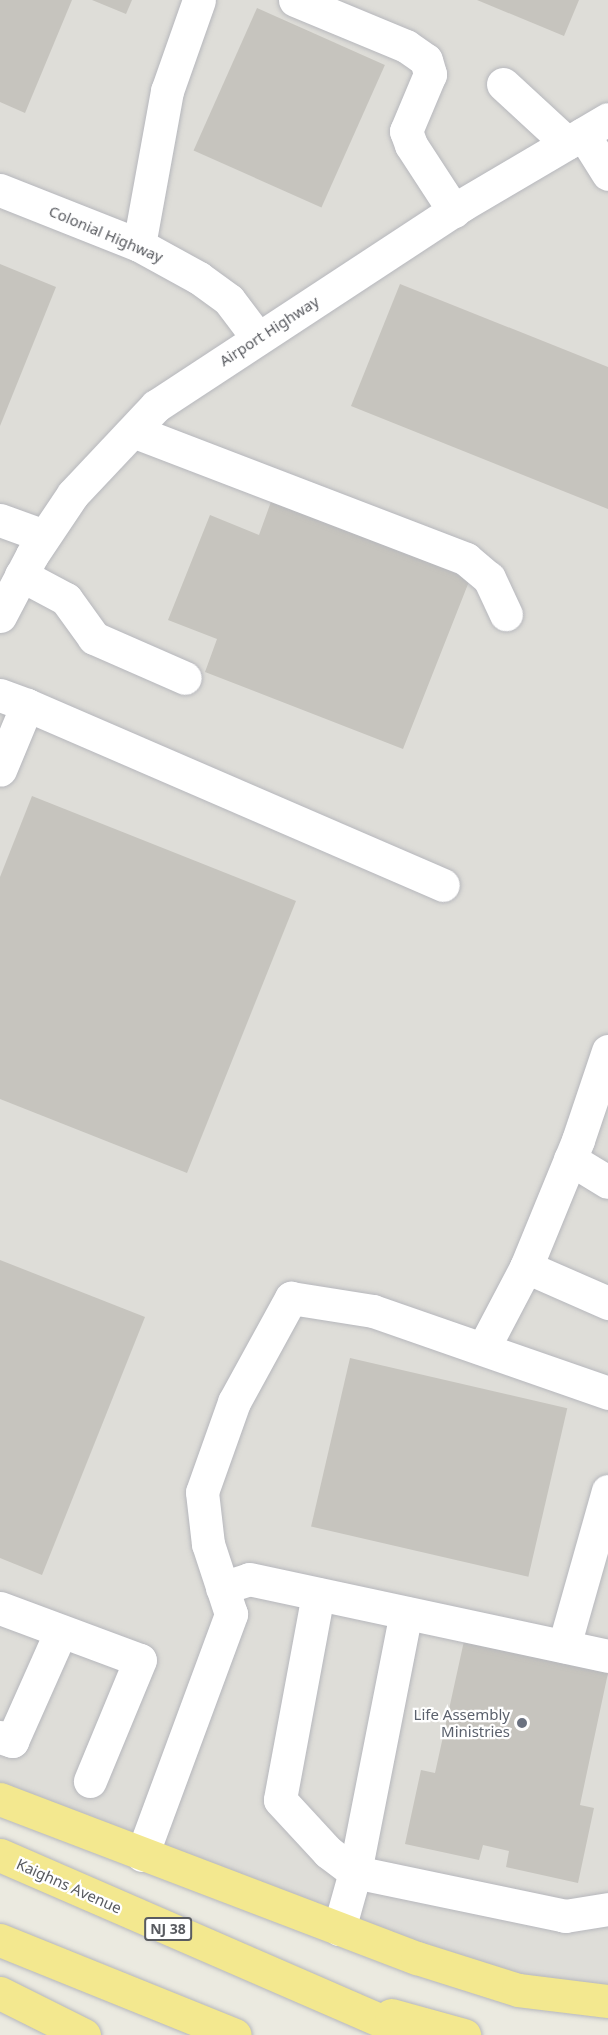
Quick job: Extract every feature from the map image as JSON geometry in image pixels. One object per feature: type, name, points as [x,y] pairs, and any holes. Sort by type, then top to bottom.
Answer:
[{"type":"highway","points":[[0,1798],[142,1855],[339,1929],[518,1990],[608,2001]]},
{"type":"highway","name":"Kaighns Avenue","points":[[0,1855],[337,2001]]},
{"type":"highway","points":[[0,1940],[236,2035]]},
{"type":"highway","points":[[0,1993],[84,2035]]},
{"type":"highway","points":[[337,2001],[413,2035]]},
{"type":"highway","name":"NJ 38","points":[[337,2001],[464,2035]]},
{"type":"street","points":[[139,244],[167,91],[200,0]]},
{"type":"street","points":[[295,0],[406,46],[426,60],[430,74],[406,131],[411,145],[454,211]]},
{"type":"street","points":[[503,84],[586,132],[608,174]]},
{"type":"street","name":"Airport Highway","points":[[0,616],[44,536],[73,494],[156,406],[454,211],[586,132]]},
{"type":"street","name":"Colonial Highway","points":[[0,189],[139,244],[200,278],[229,300],[257,338]]},
{"type":"street","points":[[133,431],[465,559],[489,578],[506,614]]},
{"type":"street","points":[[0,520],[44,536]]},
{"type":"street","points":[[21,575],[66,599],[94,638],[185,678]]},
{"type":"street","points":[[0,770],[13,700],[442,885]]},
{"type":"street","points":[[484,1347],[526,1266],[570,1160],[608,1051]]},
{"type":"street","points":[[570,1160],[608,1182]]},
{"type":"street","points":[[526,1266],[608,1303]]},
{"type":"street","points":[[142,1855],[231,1614],[208,1545],[202,1492],[234,1402],[291,1298],[373,1311],[484,1347],[608,1393]]},
{"type":"street","points":[[564,1646],[598,1563],[608,1491]]},
{"type":"street","points":[[222,1588],[249,1579],[608,1656]]},
{"type":"street","points":[[318,1594],[280,1800],[328,1852],[355,1872],[565,1916],[608,1909]]},
{"type":"street","points":[[0,1608],[140,1660],[90,1781]]},
{"type":"street","points":[[339,1929],[355,1872],[406,1612]]},
{"type":"street","points":[[0,1737],[12,1741],[61,1631]]},
{"type":"shaded area","points":[[0,0],[608,0],[608,2001],[595,2002],[0,1799]]},
{"type":"building","points":[[0,0],[72,0],[25,113],[0,102]]},
{"type":"building","points":[[92,0],[132,0],[126,14]]},
{"type":"building","points":[[477,0],[579,0],[564,36]]},
{"type":"building","points":[[257,8],[385,65],[321,207],[194,151]]},
{"type":"building","points":[[0,264],[56,287],[0,426]]},
{"type":"building","points":[[400,284],[608,367],[608,509],[351,406]]},
{"type":"building","points":[[272,499],[470,579],[403,749],[205,672],[217,639],[168,620],[210,515],[259,535]]},
{"type":"building","points":[[32,796],[296,901],[187,1173],[0,1099],[0,877]]},
{"type":"building","points":[[0,1260],[145,1317],[42,1575],[0,1558]]},
{"type":"building","points":[[350,1358],[567,1408],[528,1577],[311,1527]]},
{"type":"building","name":"Life Assembly Ministries","points":[[464,1641],[608,1673],[580,1805],[594,1808],[578,1883],[506,1867],[509,1851],[483,1845],[479,1860],[405,1844],[421,1770],[435,1773]]},
{"type":"place","name":"Life Assembly Ministries","points":[[522,1723]]}]
